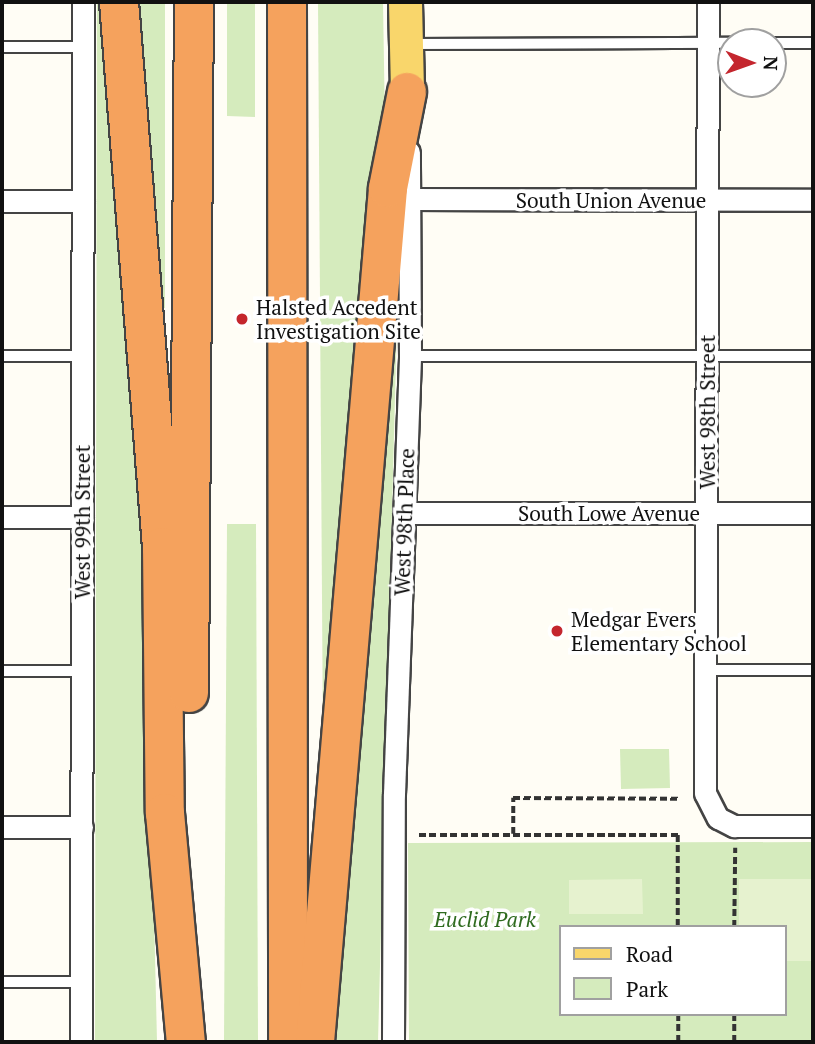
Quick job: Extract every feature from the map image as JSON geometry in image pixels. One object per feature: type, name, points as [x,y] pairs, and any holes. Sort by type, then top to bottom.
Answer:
[{"type":"highway","points":[[120,2],[162,547],[166,813],[187,1042]]},
{"type":"highway","points":[[187,1042],[194,2]]},
{"type":"highway","points":[[287,2],[288,1042]]},
{"type":"highway","points":[[315,1042],[388,188],[407,92]]},
{"type":"main road","name":"West 98th Place","points":[[405,2],[407,92]]},
{"type":"street","name":"West 99th Street","points":[[81,1042],[83,2]]},
{"type":"street","name":"West 98th Street","points":[[708,2],[705,793],[718,818],[734,826],[813,826]]},
{"type":"street","name":"West 98th Place","points":[[393,1042],[404,513],[410,356],[407,92]]},
{"type":"street","name":"South Union Avenue","points":[[410,199],[813,200]]},
{"type":"street","points":[[2,201],[83,201]]},
{"type":"street","name":"South Lowe Avenue","points":[[404,513],[813,513]]},
{"type":"street","points":[[2,517],[82,517]]},
{"type":"street","points":[[2,827],[82,827]]},
{"type":"lane","points":[[406,44],[717,43]]},
{"type":"lane","points":[[787,43],[813,43]]},
{"type":"lane","points":[[2,47],[83,47]]},
{"type":"lane","points":[[2,356],[83,356]]},
{"type":"lane","points":[[410,356],[813,356]]},
{"type":"lane","points":[[705,670],[813,670]]},
{"type":"lane","points":[[2,671],[82,671]]},
{"type":"lane","points":[[2,982],[81,982]]},
{"type":"path","points":[[513,835],[513,798],[678,799]]},
{"type":"path","points":[[419,835],[678,835],[678,925]]},
{"type":"path","points":[[734,925],[735,848]]},
{"type":"path","points":[[678,1016],[678,1042]]},
{"type":"path","points":[[734,1016],[734,1042]]},
{"type":"green space","points":[[97,2],[110,2],[142,399],[157,1042],[95,1042]]},
{"type":"green space","points":[[132,2],[165,2],[165,308],[156,308]]},
{"type":"green space","points":[[227,2],[255,2],[255,117],[227,116]]},
{"type":"green space","points":[[318,2],[383,2],[385,126],[323,747]]},
{"type":"green space","points":[[389,321],[397,321],[378,1042],[328,1042]]},
{"type":"green space","points":[[227,524],[256,524],[258,1042],[224,1042]]},
{"type":"green space","points":[[620,749],[669,749],[670,788],[621,789]]},
{"type":"green space","name":"Euclid Park","points":[[813,842],[813,1042],[409,1042],[408,843]]},
{"type":"green space","points":[[642,879],[643,914],[569,914],[569,880]]},
{"type":"green space","points":[[739,879],[813,879],[813,961],[787,961],[787,925],[739,925]]},
{"type":"place","name":"Halsted Accedent Investigation Site","points":[[242,319]]},
{"type":"place","name":"Medgar Evers Elementary School","points":[[557,631]]}]
